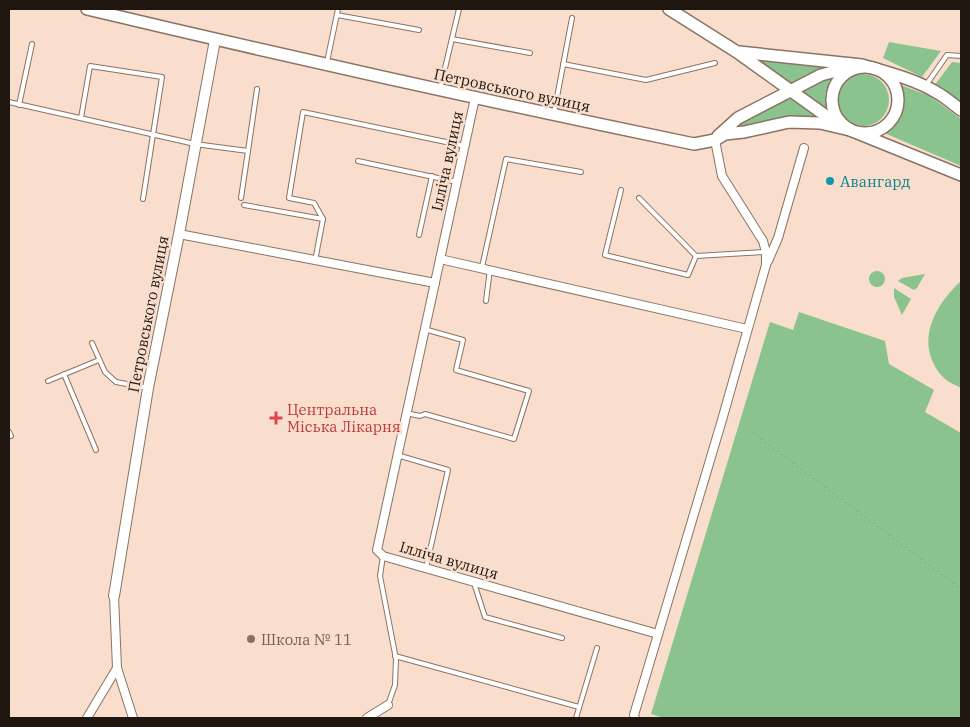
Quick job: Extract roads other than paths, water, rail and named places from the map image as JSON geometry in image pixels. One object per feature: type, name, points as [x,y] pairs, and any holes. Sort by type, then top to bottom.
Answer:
[{"type":"main road","name":"Петровського вулиця","points":[[87,9],[215,40],[475,98],[694,144],[715,140],[725,134],[797,121],[820,123],[850,130]]},
{"type":"main road","points":[[669,9],[793,90],[840,126],[961,175]]},
{"type":"main road","points":[[737,52],[862,65],[924,86],[961,110]]},
{"type":"main road","points":[[715,140],[738,118],[821,75],[842,68],[862,66],[872,68],[888,77],[897,92],[898,102],[892,120],[877,131],[868,133],[850,130],[841,124],[835,115],[832,104],[832,94],[842,76],[851,70],[862,67],[872,68]]},
{"type":"street","name":"Петровського вулиця","points":[[114,596],[148,388],[215,40]]},
{"type":"street","name":"Ілліча вулиця","points":[[475,98],[377,550],[383,556],[658,634]]},
{"type":"street","points":[[715,140],[722,176],[763,241],[766,252],[766,265]]},
{"type":"street","points":[[635,718],[634,715],[747,329],[766,265],[778,238],[804,148]]},
{"type":"street","points":[[179,234],[434,284]]},
{"type":"street","points":[[440,259],[482,267],[747,329]]},
{"type":"street","points":[[114,596],[117,668],[133,718]]},
{"type":"street","points":[[87,718],[117,668]]},
{"type":"street","points":[[367,718],[388,705]]},
{"type":"lane","points":[[326,64],[338,9]]},
{"type":"lane","points":[[440,89],[459,9]]},
{"type":"lane","points":[[337,14],[419,30]]},
{"type":"lane","points":[[553,115],[572,18]]},
{"type":"lane","points":[[452,39],[530,54]]},
{"type":"lane","points":[[19,105],[32,44]]},
{"type":"lane","points":[[924,86],[947,55],[961,56]]},
{"type":"lane","points":[[563,64],[646,80],[715,63]]},
{"type":"lane","points":[[81,118],[90,66],[162,77],[143,199]]},
{"type":"lane","points":[[241,198],[256,89]]},
{"type":"lane","points":[[9,102],[195,144],[248,151]]},
{"type":"lane","points":[[315,261],[323,219],[314,203],[289,198],[303,112],[465,146]]},
{"type":"lane","points":[[482,267],[506,159],[581,172]]},
{"type":"lane","points":[[358,161],[457,182]]},
{"type":"lane","points":[[419,235],[432,176]]},
{"type":"lane","points":[[621,190],[605,255],[688,275],[696,256]]},
{"type":"lane","points":[[639,198],[696,256],[766,252]]},
{"type":"lane","points":[[244,205],[323,219]]},
{"type":"lane","points":[[486,301],[490,269]]},
{"type":"lane","points":[[406,413],[420,416],[425,414],[514,439],[529,391],[456,370],[463,340],[424,329]]},
{"type":"lane","points":[[92,343],[105,372],[116,382],[148,388]]},
{"type":"lane","points":[[48,381],[99,360]]},
{"type":"lane","points":[[64,374],[96,450]]},
{"type":"lane","points":[[9,432],[11,436]]},
{"type":"lane","points":[[397,456],[448,470],[426,568]]},
{"type":"lane","points":[[383,556],[380,576],[396,656],[395,685],[388,705]]},
{"type":"lane","points":[[473,581],[485,617],[562,638]]},
{"type":"lane","points":[[576,718],[597,648]]},
{"type":"lane","points":[[396,656],[579,707]]},
{"type":"place","name":"Авангард","points":[[830,181]]},
{"type":"place","name":"Центральна Міська Лікарня","points":[[276,418]]},
{"type":"place","name":"Школа № 11","points":[[251,639]]}]
